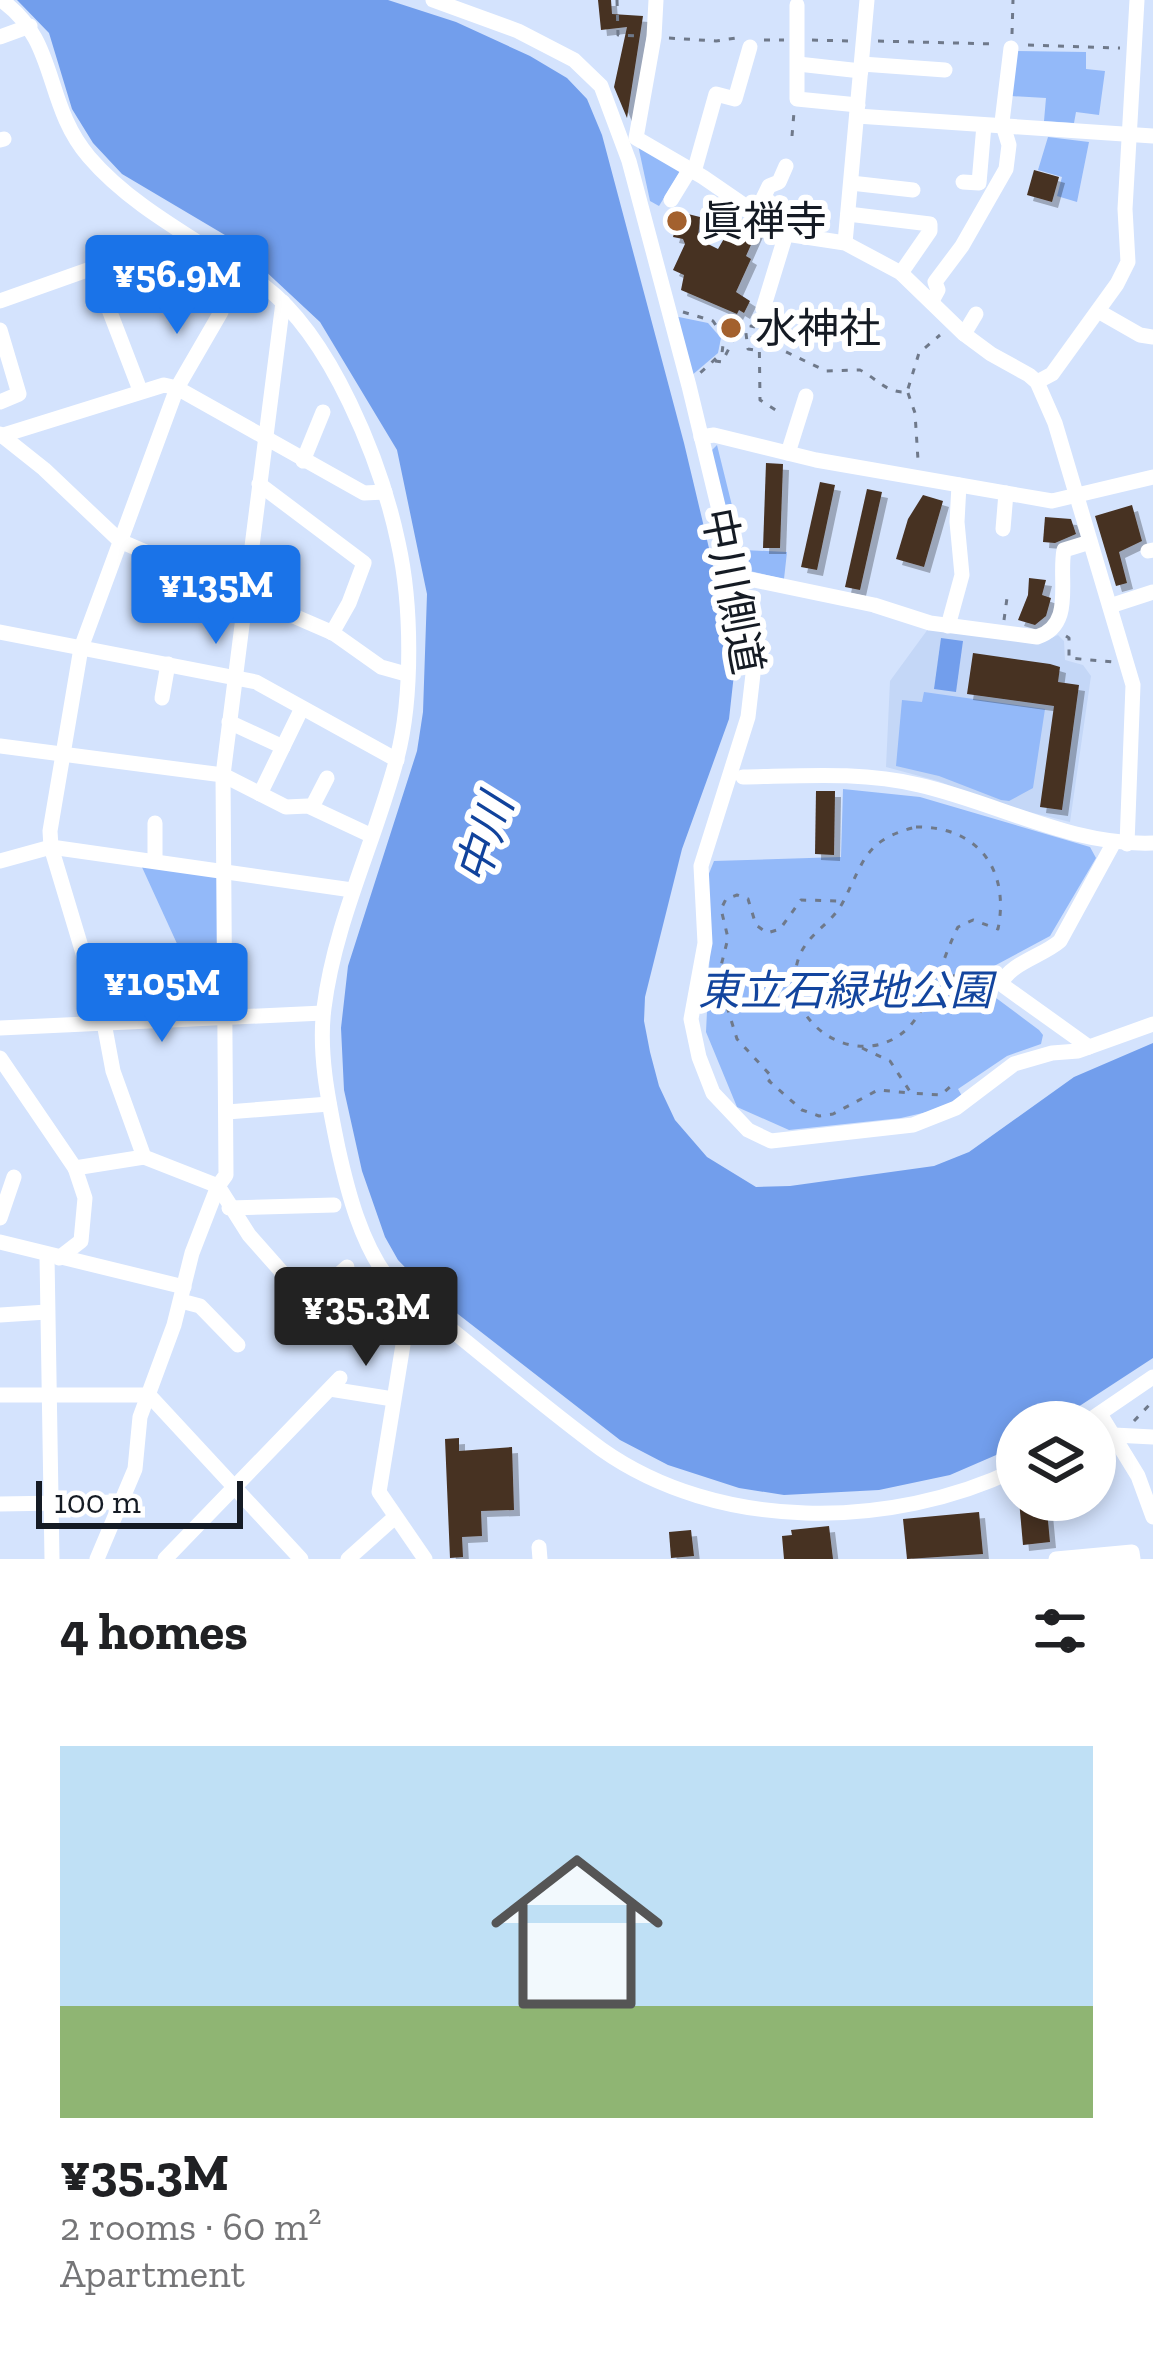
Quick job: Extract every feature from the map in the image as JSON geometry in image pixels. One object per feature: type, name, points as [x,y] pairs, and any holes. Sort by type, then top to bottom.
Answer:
[{"type":"street","points":[[1,0],[30,26],[42,46],[64,120],[92,161],[134,197],[284,302],[341,385],[385,492],[402,563],[404,722],[397,760],[352,890],[323,1013],[329,1104],[360,1226],[391,1283],[402,1319],[379,1492],[425,1559]]},
{"type":"street","name":"中川側道","points":[[433,0],[518,31],[574,60],[601,86],[629,160],[689,386],[735,576],[754,691],[700,866],[705,944],[691,1013],[699,1058],[713,1093],[734,1118],[761,1137],[781,1141],[924,1123],[956,1108],[1014,1064],[1089,1047],[1153,1024]]},
{"type":"street","points":[[656,0],[636,138],[786,234],[845,243],[901,273],[959,329],[1037,382],[1055,423],[1133,686],[1132,758],[1120,844],[1060,941],[1003,977],[1004,989],[1089,1047]]},
{"type":"street","points":[[845,243],[867,0]]},
{"type":"street","points":[[1037,382],[1052,374],[1100,313],[1128,262],[1125,209],[1137,0]]},
{"type":"street","points":[[797,5],[797,99],[857,111],[1003,127],[1153,136]]},
{"type":"street","points":[[0,37],[30,26]]},
{"type":"street","points":[[671,200],[692,171],[716,94],[735,99],[750,46]]},
{"type":"street","points":[[932,301],[938,290],[935,282],[1001,182],[1010,145],[1003,127],[1011,48]]},
{"type":"street","points":[[798,64],[945,70]]},
{"type":"street","points":[[963,182],[979,184],[984,125]]},
{"type":"street","points":[[755,215],[786,166]]},
{"type":"street","points":[[850,183],[913,190]]},
{"type":"street","points":[[848,214],[930,224],[901,273]]},
{"type":"street","points":[[763,309],[786,234]]},
{"type":"street","points":[[0,301],[94,268],[140,390]]},
{"type":"street","points":[[97,1559],[135,1469],[140,1418],[183,1294],[192,1253],[226,1175],[223,775],[284,302]]},
{"type":"street","points":[[144,1157],[113,1071],[50,831],[81,648],[177,388],[221,312]]},
{"type":"street","points":[[1100,313],[1153,338]]},
{"type":"street","points":[[959,329],[976,314]]},
{"type":"street","points":[[0,330],[20,394],[0,402]]},
{"type":"street","points":[[0,436],[164,385],[364,493],[385,492]]},
{"type":"street","points":[[788,453],[806,397]]},
{"type":"street","points":[[303,461],[323,412]]},
{"type":"street","points":[[701,437],[714,435],[1052,501],[1153,476]]},
{"type":"street","points":[[0,436],[44,469],[120,541],[332,633],[381,667],[406,674]]},
{"type":"street","points":[[259,484],[364,563],[332,633]]},
{"type":"street","points":[[949,626],[962,575],[959,485]]},
{"type":"street","points":[[1003,529],[1006,494]]},
{"type":"street","points":[[735,576],[949,626],[1037,637],[1055,628],[1063,599],[1064,550],[1090,542]]},
{"type":"street","points":[[1110,606],[1153,592]]},
{"type":"street","points":[[0,632],[256,682],[397,760]]},
{"type":"street","points":[[162,698],[168,664]]},
{"type":"street","points":[[1133,686],[1153,686]]},
{"type":"street","points":[[260,794],[302,708]]},
{"type":"street","points":[[229,722],[283,746]]},
{"type":"street","points":[[0,746],[223,775],[286,807],[312,807],[370,835]]},
{"type":"street","points":[[1132,758],[1153,760]]},
{"type":"street","points":[[743,777],[914,783],[1120,844],[1153,843]]},
{"type":"street","points":[[312,807],[327,778]]},
{"type":"street","points":[[155,823],[155,861]]},
{"type":"street","points":[[0,861],[51,847],[352,890]]},
{"type":"street","points":[[0,1028],[323,1013]]},
{"type":"street","points":[[1049,1021],[1060,1038],[1052,1053]]},
{"type":"street","points":[[0,1058],[75,1168],[85,1198],[82,1241],[53,1257]]},
{"type":"street","points":[[227,1112],[329,1104]]},
{"type":"street","points":[[75,1168],[144,1157],[218,1186],[230,1208],[310,1300],[444,1324]]},
{"type":"street","points":[[0,1218],[14,1177]]},
{"type":"street","points":[[230,1208],[334,1205]]},
{"type":"street","points":[[0,1242],[183,1294],[238,1345]]},
{"type":"street","points":[[52,1559],[47,1312],[53,1257]]},
{"type":"street","points":[[310,1300],[347,1267]]},
{"type":"street","points":[[391,1283],[621,1463],[731,1505],[811,1514],[891,1508],[948,1495],[996,1476]]},
{"type":"street","points":[[0,1315],[47,1312]]},
{"type":"street","points":[[1116,1403],[1153,1377]]},
{"type":"street","points":[[165,1559],[335,1383],[393,1399]]},
{"type":"street","points":[[0,1396],[149,1395],[301,1559]]},
{"type":"street","points":[[1116,1433],[1153,1517]]},
{"type":"street","points":[[1120,1436],[1153,1437]]},
{"type":"street","points":[[0,1504],[121,1502]]},
{"type":"street","points":[[348,1559],[394,1517]]},
{"type":"street","points":[[1056,1559],[1132,1552],[1133,1559]]},
{"type":"path","points":[[1011,48],[1013,0]]},
{"type":"path","points":[[791,136],[797,99]]},
{"type":"path","points":[[665,302],[725,329],[716,361],[689,386]]},
{"type":"path","points":[[763,309],[757,327],[760,400],[798,423]]},
{"type":"path","points":[[716,361],[722,362],[741,326],[745,326],[748,349],[754,350],[751,326],[757,327]]},
{"type":"path","points":[[920,478],[915,413],[907,392],[919,353],[959,329]]},
{"type":"path","points":[[759,340],[826,371],[860,370],[884,388],[907,392]]},
{"type":"path","points":[[1003,630],[1007,598]]},
{"type":"path","points":[[1055,628],[1070,638],[1070,658],[1126,661]]},
{"type":"path","points":[[1073,670],[1074,659]]},
{"type":"path","points":[[860,1047],[878,1045],[909,1027],[962,922],[973,920],[998,928],[1002,886],[989,859],[968,840],[931,826],[894,833],[864,856],[843,902],[806,942],[797,961],[798,1002],[813,1025],[829,1037],[890,1061],[911,1093]]},
{"type":"path","points":[[843,902],[801,900],[780,928],[767,934],[756,925],[748,899],[736,895],[726,899],[721,909],[728,938],[718,979],[734,1030],[748,1055],[773,1078],[769,1081],[813,1115],[833,1114],[878,1090],[941,1095],[952,1085]]},
{"type":"path","points":[[937,974],[988,980]]},
{"type":"path","points":[[1120,1436],[1153,1401]]},
{"type":"shaded area","points":[[928,629],[1038,644],[1058,635],[1064,641],[1065,660],[1083,665],[1091,676],[1070,822],[886,767],[890,681]]},
{"type":"green space","points":[[1017,51],[1086,52],[1086,69],[1105,71],[1099,115],[1076,112],[1074,123],[1044,121],[1046,98],[1011,96]]},
{"type":"green space","points":[[1048,137],[1089,142],[1077,202],[1057,196],[1062,177],[1038,170]]},
{"type":"green space","points":[[638,145],[681,170],[659,206],[650,201]]},
{"type":"green space","points":[[674,316],[708,323],[721,338],[718,353],[691,376]]},
{"type":"green space","points":[[717,445],[743,550],[787,552],[784,579],[741,569],[710,452]]},
{"type":"green space","points":[[924,692],[1045,709],[1033,788],[1009,801],[1001,800],[939,776],[896,766],[902,700],[922,702]]},
{"type":"green space","name":"東立石緑地公園","points":[[843,789],[920,797],[1090,847],[1096,858],[1050,936],[981,973],[980,986],[1039,1030],[1041,1044],[1007,1056],[958,1089],[962,1096],[940,1109],[789,1130],[737,1107],[706,1032],[711,929],[708,876],[714,861],[841,857]]},
{"type":"green space","points":[[141,865],[218,874],[218,1007],[193,1005],[179,948]]},
{"type":"water","name":"中川","points":[[17,0],[388,0],[456,22],[530,56],[567,78],[587,99],[602,135],[684,443],[734,674],[729,719],[682,849],[645,997],[644,1021],[659,1086],[675,1120],[707,1157],[756,1187],[790,1186],[934,1166],[969,1152],[1074,1077],[1153,1043],[1153,1358],[1087,1401],[996,1401],[996,1455],[950,1475],[879,1490],[784,1495],[739,1488],[668,1465],[620,1440],[427,1290],[398,1260],[362,1171],[344,1090],[341,1028],[348,966],[417,751],[423,712],[427,594],[397,450],[320,322],[230,238],[122,174],[93,143],[72,109],[49,33]]},
{"type":"water","points":[[941,638],[963,641],[956,692],[934,689]]},
{"type":"building","points":[[598,0],[611,0],[612,14],[643,16],[627,118],[614,87],[627,27],[601,30]]},
{"type":"building","points":[[1034,170],[1059,177],[1052,202],[1027,195]]},
{"type":"building","points":[[669,212],[700,217],[698,239],[718,249],[737,216],[758,229],[736,292],[750,301],[744,313],[681,290],[684,275],[673,270],[685,244],[673,237],[675,230],[666,227]]},
{"type":"building","points":[[766,463],[783,464],[780,548],[763,548]]},
{"type":"building","points":[[820,482],[835,485],[817,570],[801,567]]},
{"type":"building","points":[[867,489],[882,492],[860,590],[845,587]]},
{"type":"building","points":[[923,495],[943,501],[924,567],[896,559],[908,519]]},
{"type":"building","points":[[1132,505],[1142,541],[1119,552],[1127,583],[1116,586],[1095,516]]},
{"type":"building","points":[[1045,517],[1071,519],[1076,534],[1055,543],[1043,542]]},
{"type":"building","points":[[1029,578],[1046,580],[1042,595],[1051,598],[1046,616],[1035,625],[1018,620]]},
{"type":"building","points":[[973,653],[1060,667],[1058,682],[1079,685],[1062,810],[1040,807],[1054,706],[967,694]]},
{"type":"building","points":[[816,791],[835,791],[834,855],[815,854]]},
{"type":"building","points":[[459,1438],[459,1451],[512,1447],[514,1510],[481,1511],[482,1536],[462,1537],[463,1557],[450,1558],[445,1439]]},
{"type":"building","points":[[979,1512],[983,1554],[907,1559],[903,1519]]},
{"type":"building","points":[[1021,1521],[1048,1521],[1050,1542],[1023,1545]]},
{"type":"building","points":[[829,1526],[833,1559],[784,1559],[782,1536],[792,1535],[791,1530]]},
{"type":"building","points":[[691,1530],[694,1556],[671,1558],[669,1532]]},
{"type":"place","name":"眞禅寺","points":[[677,221]]},
{"type":"place","name":"水神社","points":[[731,328]]}]
